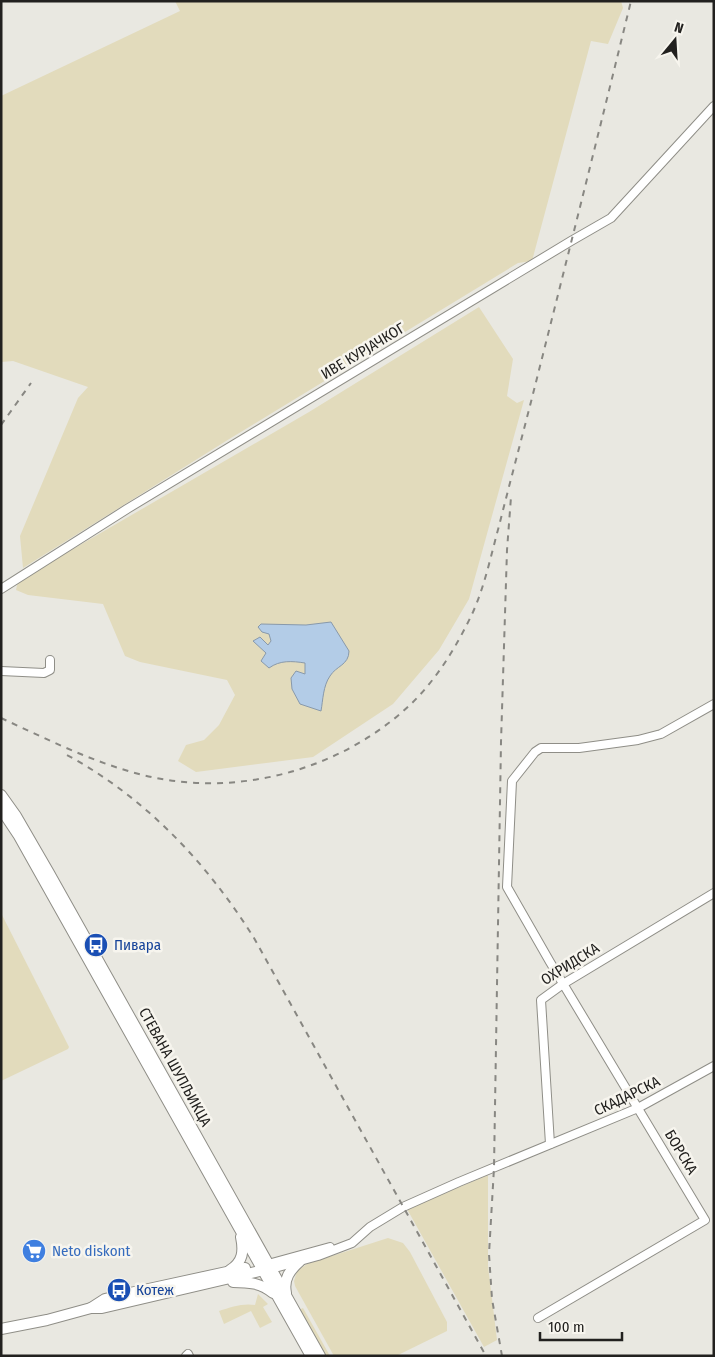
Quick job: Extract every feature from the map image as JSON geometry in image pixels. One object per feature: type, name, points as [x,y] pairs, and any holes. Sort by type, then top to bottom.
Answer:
[{"type":"main road","name":"СТЕВАНА ШУПЉИКЦА","points":[[1,794],[49,873],[282,1297],[320,1356]]},
{"type":"main road","name":"СТЕВАНА ШУПЉИКЦА","points":[[1,809],[19,836],[239,1229],[265,1267]]},
{"type":"main road","points":[[226,1272],[237,1266],[241,1258],[243,1245],[239,1229]]},
{"type":"main road","points":[[215,1282],[254,1283],[282,1297],[287,1275],[300,1261]]},
{"type":"main road","points":[[91,1308],[98,1302],[113,1297],[226,1272],[265,1267]]},
{"type":"main road","points":[[1,1329],[215,1282],[265,1267]]},
{"type":"main road","name":"СТЕВАНА ШУПЉИКЦА","points":[[282,1297],[311,1356]]},
{"type":"street","name":"ИВЕ КУРЈАЧКОГ","points":[[1,589],[142,500],[566,244],[604,223],[714,106]]},
{"type":"street","points":[[1,671],[44,673],[50,670],[50,660]]},
{"type":"street","name":"БОРСКА","points":[[538,1318],[705,1220],[507,887],[512,781],[535,752],[541,748],[579,748],[638,740],[661,734],[714,704]]},
{"type":"street","name":"ОХРИДСКА","points":[[550,1144],[541,1000],[545,995],[714,893]]},
{"type":"street","name":"СКАДАРСКА","points":[[352,1243],[370,1226],[403,1207],[638,1108],[714,1066]]},
{"type":"street","points":[[265,1267],[332,1246],[352,1243]]},
{"type":"street","points":[[265,1267],[300,1261],[352,1243]]},
{"type":"shaded area","points":[[175,1],[621,1],[623,8],[608,44],[591,41],[532,261],[518,263],[226,441],[23,568],[20,536],[78,398],[88,387],[13,361],[1,362],[1,96],[180,11]]},
{"type":"shaded area","points":[[479,307],[513,359],[507,396],[517,403],[524,400],[469,599],[439,650],[393,704],[313,757],[196,772],[178,761],[186,745],[204,740],[219,725],[235,695],[227,680],[140,662],[125,656],[103,604],[28,595],[16,590],[18,581],[309,412]]},
{"type":"shaded area","points":[[1,913],[69,1047],[1,1081]]},
{"type":"shaded area","points":[[488,1175],[488,1266],[497,1340],[484,1347],[407,1209]]},
{"type":"shaded area","points":[[388,1238],[403,1243],[410,1252],[447,1322],[447,1331],[396,1356],[334,1356],[295,1286],[294,1281],[297,1271],[307,1264]]},
{"type":"shaded area","points":[[258,1294],[268,1304],[263,1307],[272,1322],[260,1328],[251,1311],[224,1324],[219,1311],[242,1305],[255,1305]]},
{"type":"shaded area","points":[[303,1308],[330,1356],[324,1356],[299,1310]]},
{"type":"water","points":[[331,622],[349,651],[345,662],[328,680],[321,711],[300,704],[292,689],[291,678],[296,671],[305,674],[305,663],[286,662],[269,668],[261,661],[266,653],[253,641],[260,637],[268,645],[271,641],[269,634],[262,632],[258,627],[261,624],[306,625]]},
{"type":"railway","points":[[1,718],[96,760],[136,773],[190,783],[224,783],[259,779],[292,772],[324,760],[355,745],[384,727],[420,695],[446,662],[473,612],[484,581],[631,1]]},
{"type":"railway","points":[[1,425],[31,383]]},
{"type":"railway","points":[[502,1356],[492,1299],[489,1254],[494,1168],[501,742],[507,550],[511,497]]},
{"type":"railway","points":[[67,755],[123,791],[172,834],[195,858],[236,910],[254,938],[486,1356]]},
{"type":"place","name":"Пивара","points":[[96,945]]},
{"type":"place","name":"Neto diskont","points":[[34,1251]]},
{"type":"place","name":"Котеж","points":[[119,1290]]}]
